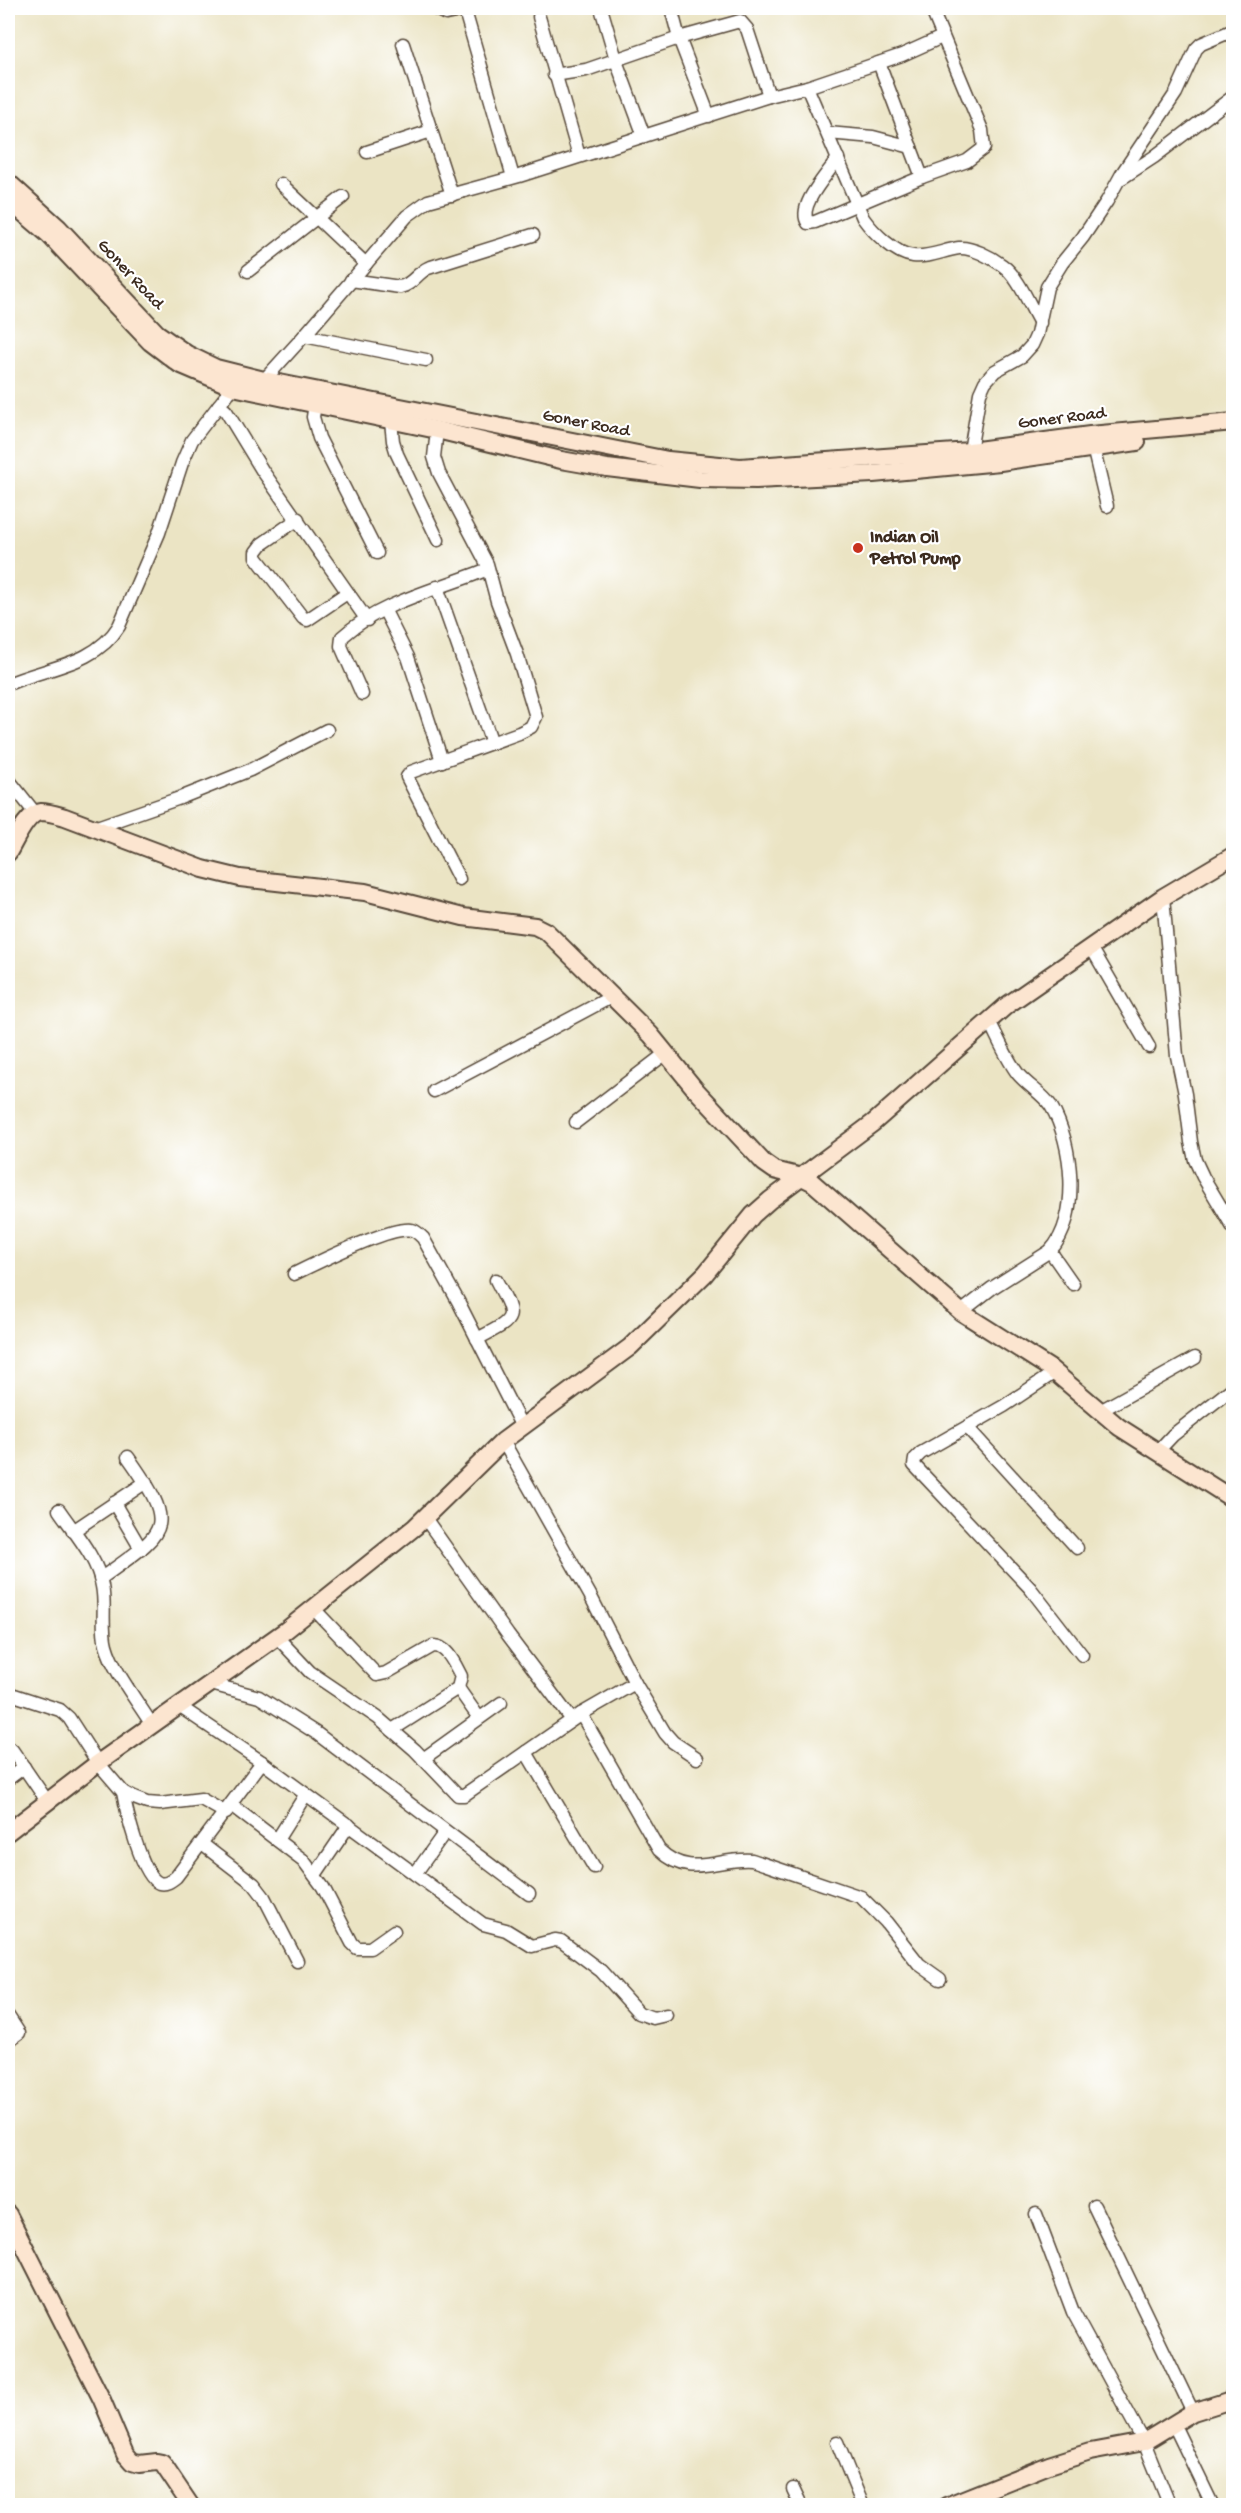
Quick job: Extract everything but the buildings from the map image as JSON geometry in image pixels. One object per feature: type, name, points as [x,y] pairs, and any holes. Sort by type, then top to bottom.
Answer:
[{"type":"street","points":[[434,8],[446,14],[469,9],[513,177]]},
{"type":"street","points":[[601,8],[616,60],[644,136]]},
{"type":"street","points":[[671,8],[679,38],[709,116]]},
{"type":"street","points":[[838,158],[807,202],[805,219],[808,223],[922,177],[968,162],[984,148],[982,130],[931,8]]},
{"type":"street","points":[[539,17],[579,156]]},
{"type":"street","points":[[554,75],[586,70],[679,38],[740,21],[747,29],[769,96]]},
{"type":"street","points":[[970,451],[980,393],[985,382],[994,371],[1022,356],[1032,345],[1040,323],[1047,287],[1107,201],[1118,180],[1176,93],[1196,50],[1201,44],[1233,30]]},
{"type":"street","points":[[262,386],[351,280],[416,208],[428,201],[513,177],[769,96],[807,87],[902,55],[942,37]]},
{"type":"street","points":[[403,44],[452,195]]},
{"type":"street","points":[[879,63],[922,177]]},
{"type":"street","points":[[807,87],[868,226],[897,251],[912,256],[924,256],[959,248],[972,250],[1003,265],[1013,277],[1040,323]]},
{"type":"street","points":[[1118,180],[1154,158],[1233,96]]},
{"type":"street","points":[[367,152],[431,131]]},
{"type":"street","points":[[828,133],[873,136],[911,147]]},
{"type":"street","name":"Goner Road","points":[[8,182],[59,228],[157,333],[187,354],[237,381]]},
{"type":"street","points":[[280,184],[366,264]]},
{"type":"street","points":[[248,271],[343,197]]},
{"type":"street","name":"Goner Road","points":[[8,200],[49,235],[150,342],[180,364],[237,381],[390,412],[668,460],[740,467],[1233,432]]},
{"type":"street","points":[[351,280],[407,286],[428,268],[533,236]]},
{"type":"street","points":[[304,336],[426,360]]},
{"type":"street","points":[[8,684],[90,656],[112,638],[159,533],[192,440],[237,381]]},
{"type":"street","name":"Goner Road","points":[[262,386],[315,404],[390,412],[437,430],[608,468],[700,479],[756,480],[937,469],[1000,462],[1091,441],[1233,422]]},
{"type":"street","points":[[315,404],[313,417],[319,438],[377,553]]},
{"type":"street","points":[[219,405],[226,411],[262,470],[367,620]]},
{"type":"street","points":[[390,412],[397,454],[438,540]]},
{"type":"street","points":[[437,430],[434,457],[439,473],[488,569],[536,717],[531,727],[411,772],[407,777],[407,782],[459,879]]},
{"type":"street","points":[[1091,441],[1107,506]]},
{"type":"street","points":[[608,468],[612,449]]},
{"type":"street","points":[[298,519],[262,544],[256,552],[256,557],[306,620],[347,593]]},
{"type":"street","points":[[362,694],[341,646],[342,637],[367,620],[422,592],[488,569]]},
{"type":"street","points":[[437,587],[492,743]]},
{"type":"street","points":[[385,611],[408,657],[442,761]]},
{"type":"street","points":[[94,828],[180,798],[250,770],[327,730]]},
{"type":"street","points":[[8,779],[35,813]]},
{"type":"street","points":[[8,853],[35,813],[43,812],[65,817],[203,869],[240,878],[365,892],[463,917],[535,926],[547,932],[651,1035],[730,1129],[764,1163],[780,1172],[802,1177],[822,1189],[961,1312],[1029,1353],[1055,1372],[1119,1427],[1233,1500]]},
{"type":"street","points":[[8,1832],[98,1763],[277,1636],[424,1518],[502,1441],[630,1347],[705,1274],[753,1215],[873,1123],[1006,1006],[1163,897],[1233,855]]},
{"type":"street","points":[[1163,897],[1173,1016],[1191,1142],[1195,1160],[1203,1177],[1233,1229]]},
{"type":"street","points":[[1090,947],[1149,1047]]},
{"type":"street","points":[[434,1091],[613,996]]},
{"type":"street","points":[[961,1312],[992,1288],[1050,1251],[1058,1243],[1071,1199],[1064,1138],[1051,1106],[1018,1073],[989,1021]]},
{"type":"street","points":[[576,1122],[666,1053]]},
{"type":"street","points":[[294,1274],[357,1244],[403,1230],[416,1231],[423,1239],[522,1426]]},
{"type":"street","points":[[1050,1251],[1072,1284]]},
{"type":"street","points":[[477,1339],[506,1324],[511,1316],[511,1309],[496,1280]]},
{"type":"street","points":[[1100,1411],[1195,1358]]},
{"type":"street","points":[[1055,1372],[1014,1400],[921,1452],[915,1459],[914,1465],[1030,1588],[1082,1655]]},
{"type":"street","points":[[1157,1452],[1173,1435],[1233,1387]]},
{"type":"street","points":[[968,1427],[1077,1548]]},
{"type":"street","points":[[502,1441],[590,1595],[635,1683],[665,1733],[673,1742],[697,1758]]},
{"type":"street","points":[[100,1579],[154,1537],[160,1523],[157,1502],[128,1457]]},
{"type":"street","points":[[73,1531],[146,1482]]},
{"type":"street","points":[[114,1503],[141,1549]]},
{"type":"street","points":[[59,1510],[98,1571],[106,1646],[112,1661],[152,1725]]},
{"type":"street","points":[[424,1518],[508,1635],[576,1717],[659,1850],[666,1857],[686,1866],[752,1860],[852,1893],[872,1906],[919,1964],[940,1979]]},
{"type":"street","points":[[313,1608],[377,1675],[386,1673],[433,1646],[444,1649],[461,1676],[458,1688],[392,1730]]},
{"type":"street","points":[[277,1636],[310,1672],[392,1730],[458,1795],[464,1795],[576,1717],[635,1683]]},
{"type":"street","points":[[211,1684],[259,1697],[316,1733],[529,1894]]},
{"type":"street","points":[[458,1688],[479,1718]]},
{"type":"street","points":[[8,1693],[60,1710],[69,1718],[98,1763],[123,1792],[147,1873],[158,1883],[170,1882],[176,1877],[262,1762]]},
{"type":"street","points":[[423,1759],[501,1703]]},
{"type":"street","points":[[179,1706],[262,1762],[483,1924],[506,1930],[532,1946],[555,1940],[561,1941],[601,1971],[639,2013],[653,2018],[666,2015]]},
{"type":"street","points":[[8,1748],[12,1750],[47,1801]]},
{"type":"street","points":[[526,1752],[594,1867]]},
{"type":"street","points":[[8,1779],[24,1767]]},
{"type":"street","points":[[123,1792],[147,1803],[201,1799],[229,1809],[303,1860],[315,1875],[351,1943],[357,1948],[370,1948],[394,1931]]},
{"type":"street","points":[[277,1840],[306,1794]]},
{"type":"street","points":[[315,1875],[349,1825]]},
{"type":"street","points":[[415,1874],[445,1832]]},
{"type":"street","points":[[202,1844],[254,1884],[264,1897],[297,1961]]},
{"type":"street","points":[[8,2016],[19,2033],[8,2041]]},
{"type":"street","points":[[1094,2206],[1193,2412]]},
{"type":"street","points":[[8,2214],[13,2238],[102,2400],[125,2454],[132,2462],[139,2464],[162,2463],[191,2505]]},
{"type":"street","points":[[1036,2214],[1073,2312],[1144,2442],[1170,2505]]},
{"type":"street","points":[[946,2505],[1049,2465],[1090,2452],[1144,2442],[1193,2412],[1233,2399]]},
{"type":"street","points":[[1173,2423],[1213,2505]]},
{"type":"street","points":[[837,2442],[863,2505]]},
{"type":"street","points":[[793,2488],[801,2505]]},
{"type":"place","name":"Indian Oil Petrol Pump","points":[[858,548]]}]
